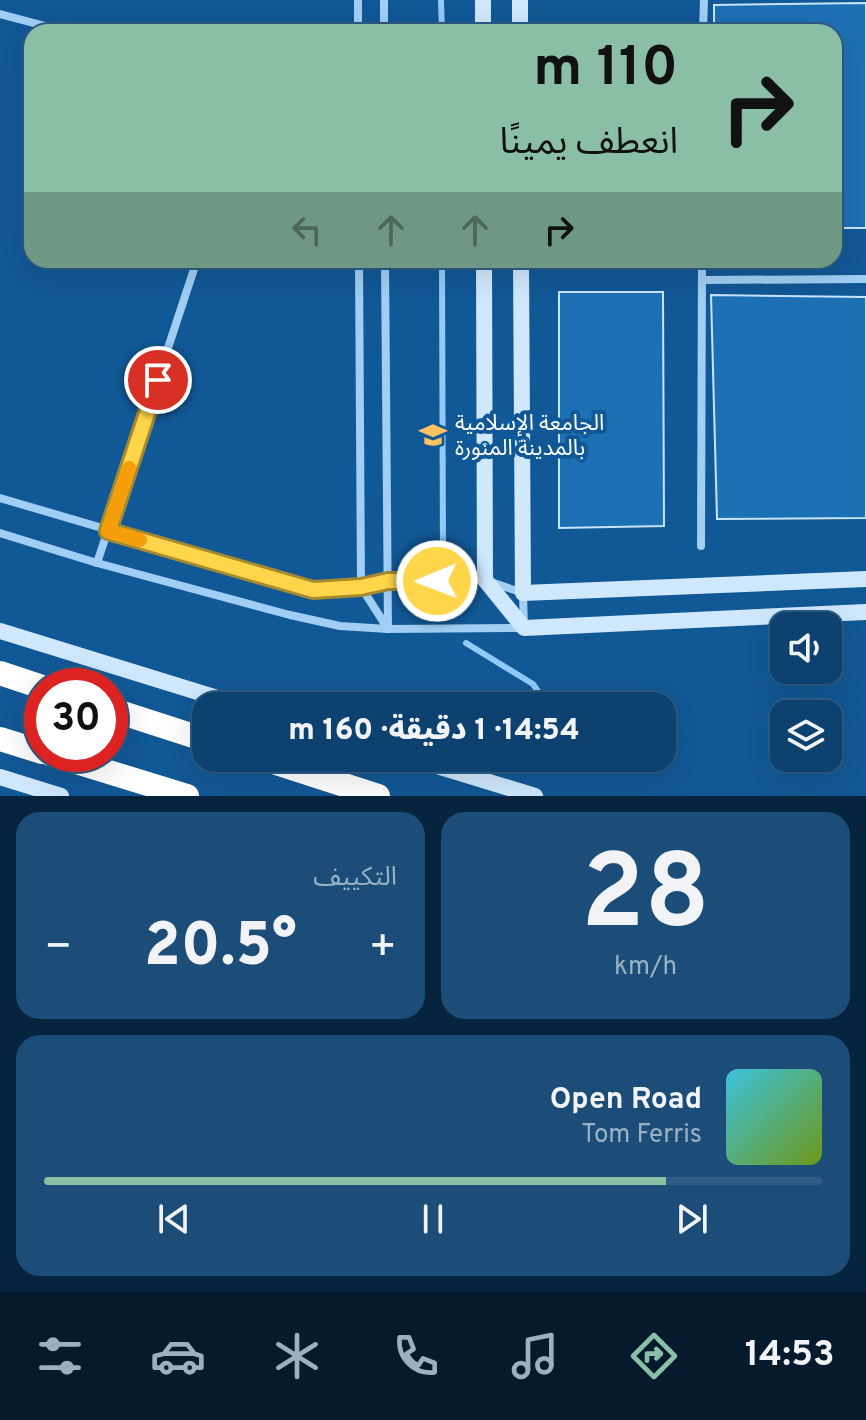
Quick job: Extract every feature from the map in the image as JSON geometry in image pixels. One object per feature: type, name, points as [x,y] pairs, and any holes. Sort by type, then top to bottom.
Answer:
[{"type":"highway","points":[[0,673],[24,681]]},
{"type":"highway","points":[[128,715],[192,735]]},
{"type":"highway","points":[[0,739],[24,746]]},
{"type":"highway","points":[[109,772],[187,796]]},
{"type":"highway","points":[[304,772],[378,796]]},
{"type":"main road","points":[[483,0],[483,24]]},
{"type":"main road","points":[[520,0],[520,24]]},
{"type":"main road","points":[[484,268],[485,580],[524,628],[866,612]]},
{"type":"main road","points":[[521,268],[523,593],[866,579]]},
{"type":"main road","points":[[0,631],[198,692]]},
{"type":"main road","points":[[457,772],[535,796]]},
{"type":"main road","points":[[0,777],[61,796]]},
{"type":"street","points":[[358,0],[358,24]]},
{"type":"street","points":[[384,0],[384,24]]},
{"type":"street","points":[[703,24],[704,0]]},
{"type":"street","points":[[0,14],[38,24]]},
{"type":"street","points":[[97,563],[194,268]]},
{"type":"street","points":[[359,268],[361,587],[388,629]]},
{"type":"street","points":[[385,268],[388,629]]},
{"type":"street","points":[[701,546],[702,268]]},
{"type":"street","points":[[702,280],[866,279]]},
{"type":"street","points":[[0,498],[313,590],[361,587],[388,581],[485,580],[523,593],[524,628],[388,629],[340,626],[97,563],[0,533]]},
{"type":"building","points":[[866,3],[866,228],[842,228],[842,24],[714,24],[714,5]]},
{"type":"building","points":[[559,292],[663,292],[664,526],[559,528]]},
{"type":"building","points":[[711,295],[866,297],[866,518],[717,519]]},
{"type":"waterway","points":[[441,0],[442,24]]},
{"type":"waterway","points":[[442,268],[443,559]]},
{"type":"waterway","points":[[466,643],[533,684],[538,692]]},
{"type":"slow traffic","points":[[129,468],[108,531],[140,540]]},
{"type":"place","name":"الجامعة الإسلامية بالمدينة المنورة","points":[[433,435]]},
{"type":"route","points":[[158,380],[108,531],[313,590],[361,587],[388,581],[437,581]]}]
